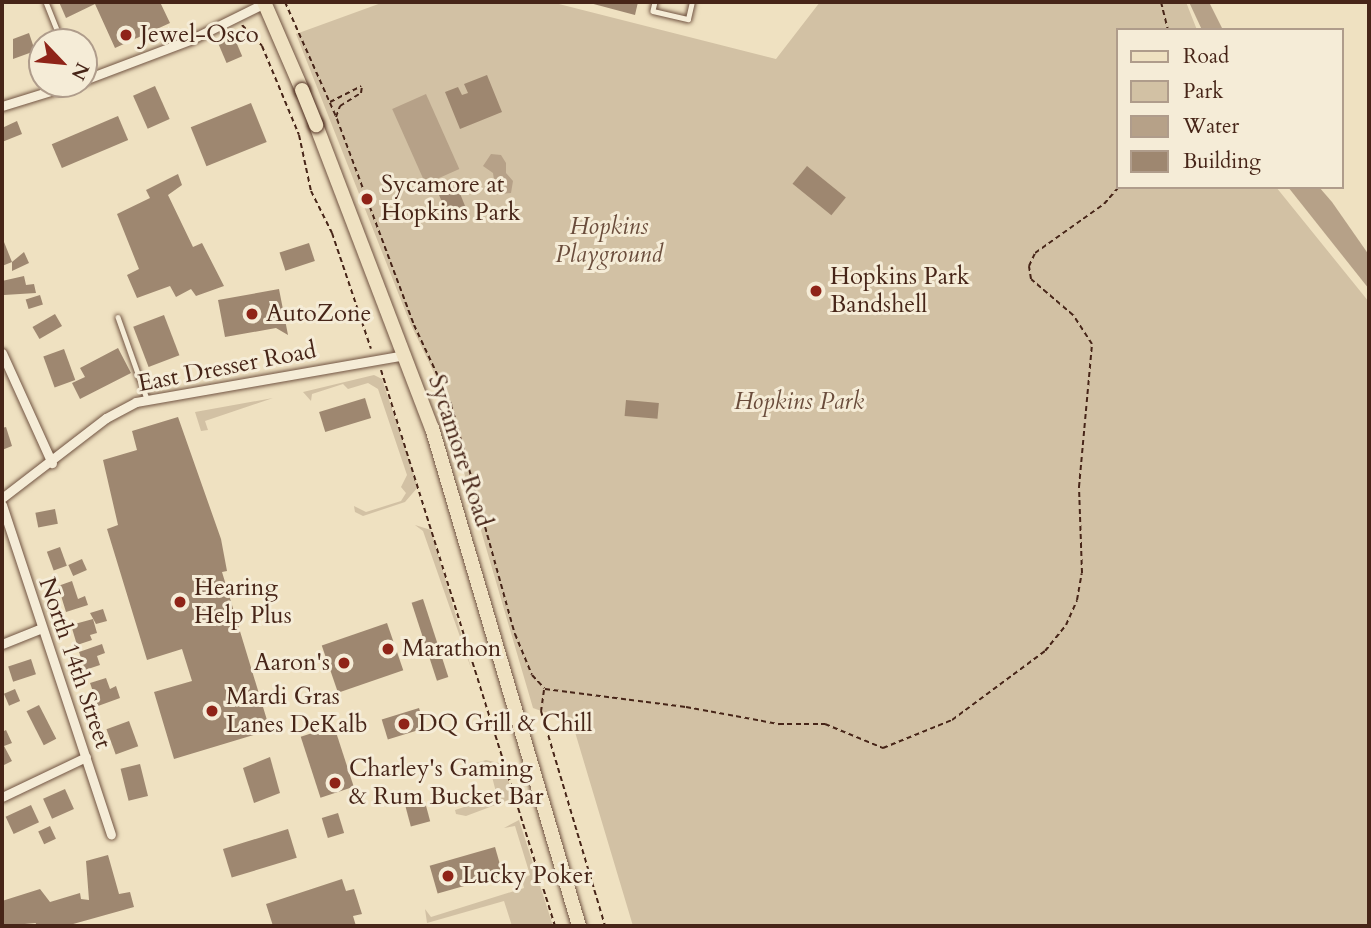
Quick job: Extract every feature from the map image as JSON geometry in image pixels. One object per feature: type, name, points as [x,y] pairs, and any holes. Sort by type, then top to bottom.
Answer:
[{"type":"main road","name":"Sycamore Road","points":[[264,3],[316,125],[432,428],[579,926]]},
{"type":"street","points":[[98,74],[240,17],[264,3]]},
{"type":"street","points":[[2,106],[28,98]]},
{"type":"street","points":[[2,353],[52,463]]},
{"type":"street","name":"East Dresser Road","points":[[2,498],[52,463],[106,418],[148,400],[405,355]]},
{"type":"street","name":"North 14th Street","points":[[2,505],[111,834]]},
{"type":"street","points":[[2,644],[42,628]]},
{"type":"street","points":[[2,797],[86,757]]},
{"type":"lane","points":[[46,2],[56,28]]},
{"type":"lane","points":[[655,2],[653,11],[688,19],[692,2]]},
{"type":"lane","points":[[118,317],[148,400]]},
{"type":"path","points":[[285,2],[337,119],[414,325],[451,404],[515,634],[532,674],[545,689],[686,706],[779,724],[825,724],[883,748],[952,720],[1045,651],[1072,612],[1082,573],[1079,487],[1092,344],[1073,314],[1031,279],[1029,265],[1035,253],[1104,204],[1117,189]]},
{"type":"path","points":[[1161,2],[1168,28]]},
{"type":"path","points":[[240,17],[243,31],[262,46],[299,135],[310,191],[332,233],[376,360],[555,926]]},
{"type":"path","points":[[330,103],[362,86],[361,93],[340,106],[337,119]]},
{"type":"path","points":[[545,689],[540,695],[541,712],[605,926]]},
{"type":"green space","name":"Hopkins Park","points":[[384,2],[551,2],[776,59],[820,2],[1186,2],[1196,28],[1116,28],[1116,189],[1278,189],[1369,302],[1369,926],[633,926],[572,722],[533,708],[436,377],[410,323],[296,34]]},
{"type":"green space","points":[[374,375],[382,379],[418,487],[405,502],[363,516],[355,512],[354,506],[366,512],[401,501],[406,493],[401,487],[407,475],[378,389],[368,383],[348,389],[343,384],[312,394],[311,401],[303,392]]},
{"type":"green space","points":[[273,398],[205,421],[208,430],[201,431],[195,412]]},
{"type":"green space","points":[[415,525],[431,530],[472,671],[423,531]]},
{"type":"green space","points":[[486,760],[503,764],[514,798],[466,816],[456,814],[455,810],[497,796],[490,769],[473,770],[476,763]]},
{"type":"green space","points":[[519,820],[553,926],[512,926],[504,901],[427,923],[425,909],[431,917],[524,888],[522,879],[530,875],[515,826],[504,828]]},
{"type":"water","points":[[1189,2],[1209,2],[1222,28],[1201,28]]},
{"type":"water","points":[[426,94],[459,169],[426,184],[392,109]]},
{"type":"water","points":[[491,154],[501,155],[506,163],[506,173],[513,181],[511,193],[502,194],[495,187],[493,173],[483,166]]},
{"type":"water","points":[[1290,189],[1321,189],[1332,202],[1369,255],[1369,289]]},
{"type":"building","name":"Jewel-Osco","points":[[59,2],[160,2],[170,23],[115,48],[95,4],[66,18]]},
{"type":"building","points":[[586,2],[638,2],[635,15]]},
{"type":"building","points":[[28,33],[28,54],[13,59],[13,39]]},
{"type":"building","points":[[234,37],[242,56],[227,63],[218,44]]},
{"type":"building","points":[[487,75],[502,112],[460,129],[445,92],[458,87],[462,95],[468,93],[464,84]]},
{"type":"building","points":[[155,86],[170,119],[148,129],[133,96]]},
{"type":"building","points":[[251,103],[267,142],[206,166],[191,127]]},
{"type":"building","points":[[118,116],[128,140],[62,168],[52,144]]},
{"type":"building","points":[[17,121],[22,134],[2,142],[2,128]]},
{"type":"building","points":[[807,166],[846,197],[831,215],[793,184]]},
{"type":"building","points":[[178,174],[182,185],[168,195],[193,247],[202,243],[224,286],[196,296],[191,289],[176,297],[170,286],[137,298],[127,275],[139,269],[117,214],[150,198],[146,190]]},
{"type":"building","points":[[457,186],[465,206],[447,214],[438,193]]},
{"type":"building","points":[[2,237],[12,262],[2,266]]},
{"type":"building","points":[[309,243],[315,261],[285,271],[280,253]]},
{"type":"building","points":[[24,252],[29,263],[12,271],[12,262]]},
{"type":"building","points":[[24,276],[26,285],[34,284],[36,293],[4,295],[2,281]]},
{"type":"building","name":"AutoZone","points":[[279,289],[288,335],[276,328],[225,337],[218,300]]},
{"type":"building","points":[[40,295],[43,305],[29,309],[26,299]]},
{"type":"building","points":[[55,314],[62,326],[39,339],[32,327]]},
{"type":"building","points":[[164,315],[179,355],[149,367],[133,327]]},
{"type":"building","points":[[118,348],[131,373],[80,399],[72,383],[85,377],[80,368]]},
{"type":"building","points":[[64,349],[75,380],[55,388],[43,357]]},
{"type":"building","points":[[365,398],[371,418],[325,432],[319,412]]},
{"type":"building","points":[[626,400],[659,403],[657,419],[625,416]]},
{"type":"building","points":[[178,417],[221,539],[227,571],[222,572],[270,730],[174,759],[154,692],[192,681],[182,649],[147,660],[107,529],[118,525],[103,460],[137,450],[132,431]]},
{"type":"building","points":[[6,427],[12,446],[2,450],[2,428]]},
{"type":"building","points":[[55,509],[58,524],[38,528],[35,513]]},
{"type":"building","points":[[60,547],[67,566],[54,571],[47,552]]},
{"type":"building","points":[[82,559],[87,570],[73,576],[68,565]]},
{"type":"building","points":[[72,581],[78,599],[85,596],[88,605],[66,612],[58,586]]},
{"type":"building","name":"Marathon","points":[[423,599],[448,677],[437,681],[412,603]]},
{"type":"building","points":[[103,609],[107,621],[96,624],[90,613]]},
{"type":"building","points":[[93,619],[97,633],[90,635],[92,640],[77,645],[71,625]]},
{"type":"building","points":[[387,623],[403,670],[338,693],[322,645]]},
{"type":"building","points":[[102,644],[105,653],[97,656],[100,665],[85,670],[79,652]]},
{"type":"building","points":[[31,659],[36,674],[13,682],[8,666]]},
{"type":"building","points":[[106,678],[110,689],[116,686],[120,698],[98,706],[90,683]]},
{"type":"building","points":[[15,689],[20,701],[9,706],[4,694]]},
{"type":"building","points":[[39,705],[56,739],[44,745],[27,711]]},
{"type":"building","name":"DQ Grill & Chill","points":[[419,708],[425,728],[388,739],[382,719]]},
{"type":"building","points":[[129,721],[138,746],[116,755],[106,729]]},
{"type":"building","points":[[334,726],[354,787],[320,798],[301,737]]},
{"type":"building","points":[[6,730],[12,743],[4,746],[12,761],[2,766],[2,732]]},
{"type":"building","points":[[270,757],[280,793],[254,803],[243,768]]},
{"type":"building","points":[[140,764],[148,796],[129,801],[121,769]]},
{"type":"building","points":[[65,789],[74,809],[52,819],[43,799]]},
{"type":"building","points":[[425,802],[430,821],[411,826],[406,807]]},
{"type":"building","points":[[31,805],[39,822],[14,834],[6,817]]},
{"type":"building","points":[[338,813],[344,833],[328,838],[322,818]]},
{"type":"building","points":[[50,826],[56,839],[44,844],[38,831]]},
{"type":"building","points":[[288,829],[297,858],[232,878],[223,849]]},
{"type":"building","points":[[495,847],[503,875],[438,894],[430,866]]},
{"type":"building","points":[[108,855],[119,894],[130,892],[134,907],[66,926],[35,926],[36,923],[2,926],[2,901],[40,889],[50,902],[80,893],[81,899],[89,900],[86,861]]},
{"type":"building","points":[[342,879],[346,891],[354,889],[362,914],[353,916],[356,926],[273,926],[266,904]]},
{"type":"place","name":"Jewel-Osco","points":[[126,35]]},
{"type":"place","name":"Sycamore at Hopkins Park","points":[[367,199]]},
{"type":"place","name":"Hopkins Park Bandshell","points":[[816,291]]},
{"type":"place","name":"AutoZone","points":[[252,314]]},
{"type":"place","name":"Hearing Help Plus","points":[[180,602]]},
{"type":"place","name":"Marathon","points":[[388,649]]},
{"type":"place","name":"Aaron's","points":[[344,663]]},
{"type":"place","name":"Mardi Gras Lanes DeKalb","points":[[212,711]]},
{"type":"place","name":"DQ Grill & Chill","points":[[404,724]]},
{"type":"place","name":"Charley's Gaming & Rum Bucket Bar","points":[[335,783]]},
{"type":"place","name":"Lucky Poker","points":[[448,876]]},
{"type":"park label","name":"Hopkins Playground","points":[[609,241]]}]
